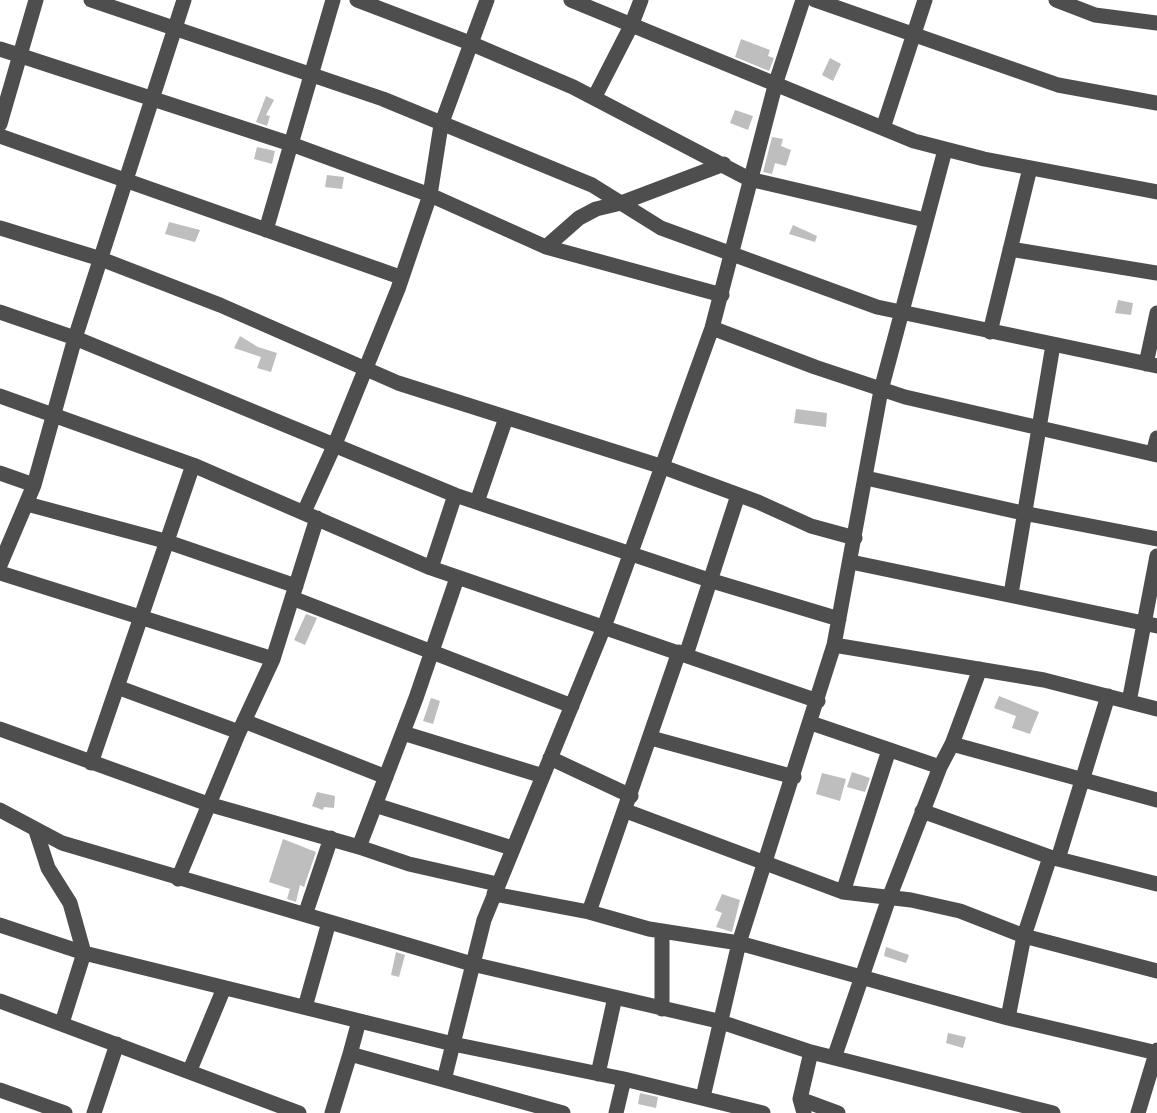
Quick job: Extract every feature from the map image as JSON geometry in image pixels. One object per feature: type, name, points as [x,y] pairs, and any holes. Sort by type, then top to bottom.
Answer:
[{"type":"street","points":[[0,124],[36,0]]},
{"type":"street","points":[[91,0],[312,73],[383,99],[441,125],[574,177],[661,228],[900,313],[1152,365],[1157,313]]},
{"type":"street","points":[[0,565],[34,485],[75,338],[184,0]]},
{"type":"street","points":[[266,230],[333,0]]},
{"type":"street","points":[[357,0],[470,43],[594,98],[749,179],[925,220]]},
{"type":"street","points":[[178,879],[241,727],[273,659],[294,592],[311,515],[335,444],[430,195],[441,125],[487,0]]},
{"type":"street","points":[[571,0],[631,26],[776,82],[883,128],[945,150],[1157,192]]},
{"type":"street","points":[[594,98],[631,26],[641,0]]},
{"type":"street","points":[[444,1080],[472,964],[495,889],[604,627],[712,328],[722,296],[749,179],[802,0]]},
{"type":"street","points":[[815,0],[1058,85],[1157,102]]},
{"type":"street","points":[[883,128],[926,0]]},
{"type":"street","points":[[1056,0],[1095,15],[1157,23]]},
{"type":"street","points":[[0,50],[291,144],[430,195],[546,247],[722,296]]},
{"type":"street","points":[[0,136],[400,277]]},
{"type":"street","points":[[703,1097],[718,1021],[739,943],[794,777],[834,645],[881,390],[945,150]]},
{"type":"street","points":[[546,247],[579,218],[596,209],[621,203],[724,164]]},
{"type":"street","points":[[990,332],[1030,168]]},
{"type":"street","points":[[0,228],[101,259],[220,305],[365,370],[506,418],[663,467],[811,526],[855,538]]},
{"type":"street","points":[[1010,249],[1157,273]]},
{"type":"street","points":[[0,312],[75,338],[455,495],[709,580],[839,619]]},
{"type":"street","points":[[712,328],[881,390],[925,402],[1155,454],[1157,438]]},
{"type":"street","points":[[1011,594],[1037,427],[1053,345]]},
{"type":"street","points":[[0,396],[193,465],[457,578],[818,701]]},
{"type":"street","points":[[477,502],[506,418]]},
{"type":"street","points":[[91,763],[139,615],[193,465]]},
{"type":"street","points":[[0,473],[34,485]]},
{"type":"street","points":[[866,478],[1023,513],[1157,539]]},
{"type":"street","points":[[431,568],[455,495]]},
{"type":"street","points":[[589,912],[738,495]]},
{"type":"street","points":[[27,504],[165,541],[294,592],[432,653],[572,706]]},
{"type":"street","points":[[1129,702],[1150,625],[1157,556]]},
{"type":"street","points":[[851,562],[1150,625]]},
{"type":"street","points":[[0,573],[273,659]]},
{"type":"street","points":[[359,847],[403,733],[457,578]]},
{"type":"street","points":[[834,645],[980,669],[1108,696],[1157,709]]},
{"type":"street","points":[[834,1058],[921,811],[952,744],[980,669]]},
{"type":"street","points":[[117,687],[386,777]]},
{"type":"street","points":[[1008,1018],[1024,936],[1082,780],[1108,696]]},
{"type":"street","points":[[811,723],[940,767]]},
{"type":"street","points":[[0,729],[208,804],[331,838],[495,889],[662,931],[739,943],[1008,1018],[1157,1051],[1138,1113]]},
{"type":"street","points":[[403,733],[543,777]]},
{"type":"street","points":[[651,738],[794,777]]},
{"type":"street","points":[[952,744],[1157,800]]},
{"type":"street","points":[[843,892],[889,750]]},
{"type":"street","points":[[550,758],[631,796]]},
{"type":"street","points":[[375,805],[512,848]]},
{"type":"street","points":[[0,810],[62,843],[472,964],[718,1021],[811,1052],[1053,1113]]},
{"type":"street","points":[[626,811],[843,892],[960,911],[1024,936],[1157,971]]},
{"type":"street","points":[[921,811],[1054,858],[1157,884]]},
{"type":"street","points":[[36,831],[48,868],[70,903],[84,953],[62,1023]]},
{"type":"street","points":[[304,915],[331,838]]},
{"type":"street","points":[[305,1007],[329,922]]},
{"type":"street","points":[[0,925],[84,953],[224,988],[453,1044],[624,1079],[763,1113]]},
{"type":"street","points":[[662,931],[662,1008]]},
{"type":"street","points":[[190,1070],[224,988]]},
{"type":"street","points":[[598,1074],[615,997]]},
{"type":"street","points":[[0,1001],[190,1070],[279,1110],[299,1113]]},
{"type":"street","points":[[332,1113],[359,1021]]},
{"type":"street","points":[[94,1113],[117,1044]]},
{"type":"street","points":[[811,1052],[802,1106],[838,1113]]},
{"type":"street","points":[[350,1054],[563,1113]]},
{"type":"street","points":[[616,1113],[624,1079]]},
{"type":"street","points":[[0,1090],[65,1113]]},
{"type":"building","points":[[741,39],[770,50],[768,56],[774,58],[769,71],[735,57]]},
{"type":"building","points":[[830,58],[841,64],[833,81],[822,75]]},
{"type":"building","points":[[266,96],[274,100],[266,115],[270,116],[267,126],[256,122]]},
{"type":"building","points":[[735,110],[753,116],[748,130],[730,123]]},
{"type":"building","points":[[772,137],[783,139],[781,146],[791,150],[786,166],[775,163],[772,174],[763,172]]},
{"type":"building","points":[[257,147],[275,151],[272,164],[254,159]]},
{"type":"building","points":[[327,175],[344,177],[342,189],[325,187]]},
{"type":"building","points":[[169,222],[200,230],[195,242],[165,234]]},
{"type":"building","points":[[793,225],[817,236],[815,242],[789,234]]},
{"type":"building","points":[[1118,300],[1133,303],[1131,315],[1115,313]]},
{"type":"building","points":[[240,336],[258,347],[277,353],[271,372],[257,368],[261,357],[234,348]]},
{"type":"building","points":[[796,409],[827,413],[826,427],[794,423]]},
{"type":"building","points":[[306,614],[317,618],[305,645],[294,640]]},
{"type":"building","points":[[999,696],[1039,712],[1030,734],[1012,728],[1016,716],[994,708]]},
{"type":"building","points":[[431,698],[440,701],[433,724],[423,721]]},
{"type":"building","points":[[852,772],[870,778],[865,792],[847,787]]},
{"type":"building","points":[[822,773],[846,779],[840,801],[816,794]]},
{"type":"building","points":[[317,792],[335,796],[334,808],[324,807],[323,810],[312,806]]},
{"type":"building","points":[[283,839],[316,852],[304,887],[300,885],[296,902],[287,899],[290,889],[269,882]]},
{"type":"building","points":[[722,894],[740,900],[732,932],[716,927],[722,913],[715,910]]},
{"type":"building","points":[[886,947],[909,955],[906,963],[884,956]]},
{"type":"building","points":[[396,952],[405,955],[399,977],[391,975]]},
{"type":"building","points":[[948,1033],[966,1037],[963,1048],[946,1043]]},
{"type":"building","points":[[640,1093],[658,1097],[656,1108],[638,1104]]}]
